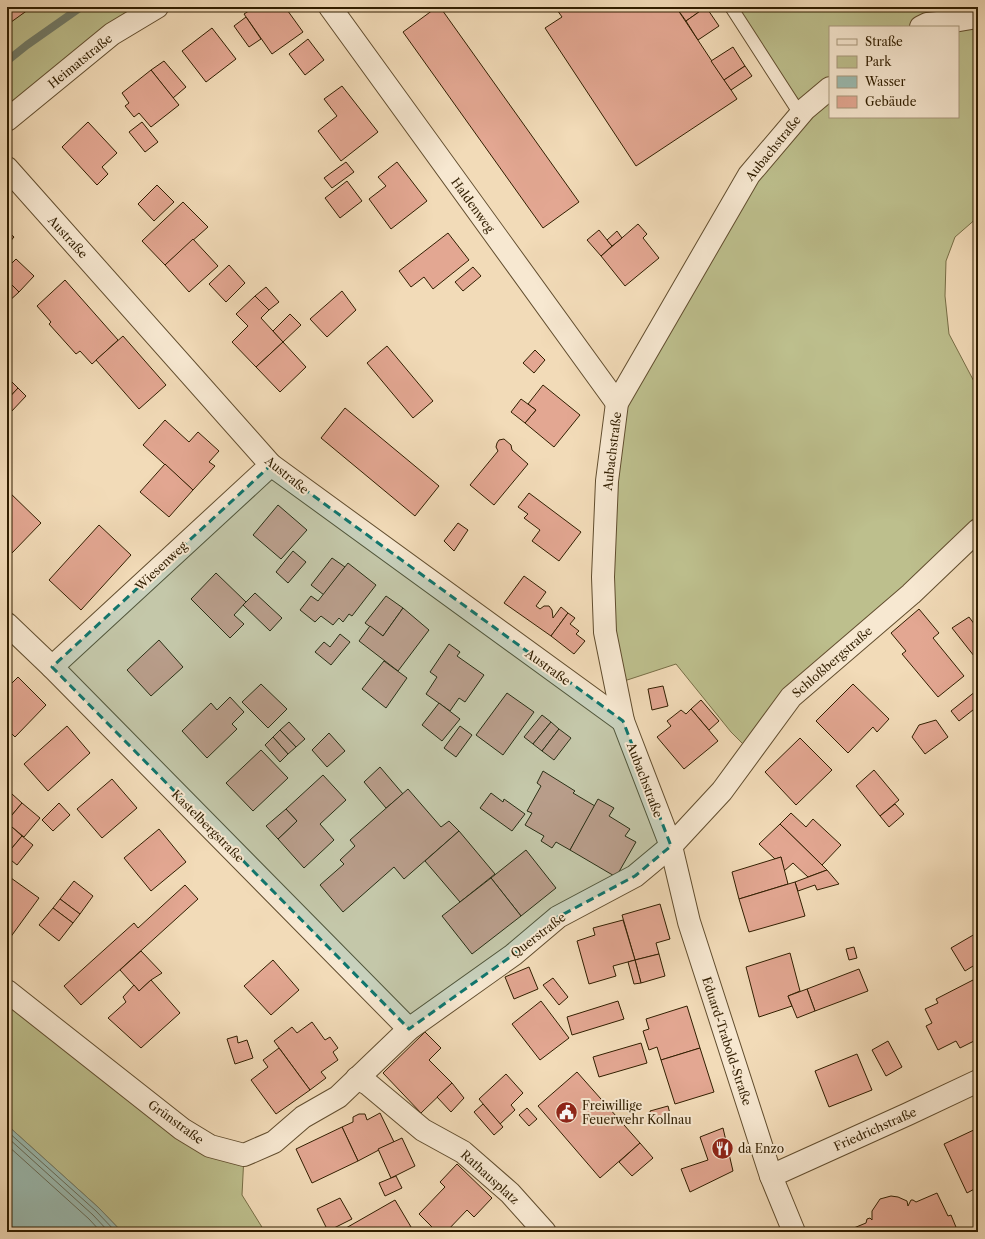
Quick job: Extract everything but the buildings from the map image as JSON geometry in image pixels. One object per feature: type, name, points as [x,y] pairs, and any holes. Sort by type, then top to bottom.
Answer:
[{"type":"street","name":"Heimatstraße","points":[[7,120],[112,34],[157,7]]},
{"type":"street","name":"Haldenweg","points":[[330,7],[617,403]]},
{"type":"street","points":[[923,26],[927,24],[977,17]]},
{"type":"street","name":"Aubachstraße","points":[[671,846],[623,721],[605,632],[603,577],[607,481],[617,403],[749,175],[800,114],[829,89]]},
{"type":"street","name":"Austraße","points":[[7,168],[271,466],[623,721]]},
{"type":"street","name":"Wiesenweg","points":[[52,667],[271,466]]},
{"type":"street","name":"Schloßbergstraße","points":[[671,846],[722,791],[791,697],[911,594],[978,530]]},
{"type":"street","name":"Kastelbergstraße","points":[[7,624],[52,667],[409,1028]]},
{"type":"street","name":"Querstraße","points":[[409,1028],[513,954],[558,917],[635,876],[671,846]]},
{"type":"street","name":"Eduard-Trabold-Straße","points":[[671,846],[689,922],[771,1176],[794,1232]]},
{"type":"street","name":"Grünstraße","points":[[7,991],[182,1129],[210,1146],[244,1155],[274,1142],[303,1117],[338,1097],[409,1028]]},
{"type":"street","name":"Rathausplatz","points":[[357,1078],[368,1084],[423,1130],[463,1152],[510,1193],[545,1232]]},
{"type":"street","name":"Friedrichstraße","points":[[771,1176],[978,1081]]},
{"type":"lane","points":[[731,7],[800,114]]},
{"type":"highlighted area","points":[[271,465],[623,721],[671,846],[635,876],[558,917],[513,955],[409,1029],[52,667]]},
{"type":"green space","points":[[32,7],[157,7],[7,120],[7,24]]},
{"type":"green space","points":[[733,7],[978,7],[978,217],[955,237],[946,261],[945,296],[949,334],[978,389],[978,530],[751,752],[731,732],[676,664],[615,684],[605,632],[617,403],[749,175],[805,109]]},
{"type":"green space","points":[[7,991],[182,1129],[244,1155],[242,1195],[265,1232],[122,1232],[99,1208],[7,1125]]},
{"type":"water","points":[[7,1125],[99,1208],[122,1232],[7,1232]]},
{"type":"waterway","points":[[7,61],[81,7]]},
{"type":"place","name":"Freiwillige Feuerwehr Kollnau","points":[[566,1112]]},
{"type":"place","name":"da Enzo","points":[[723,1148]]}]
